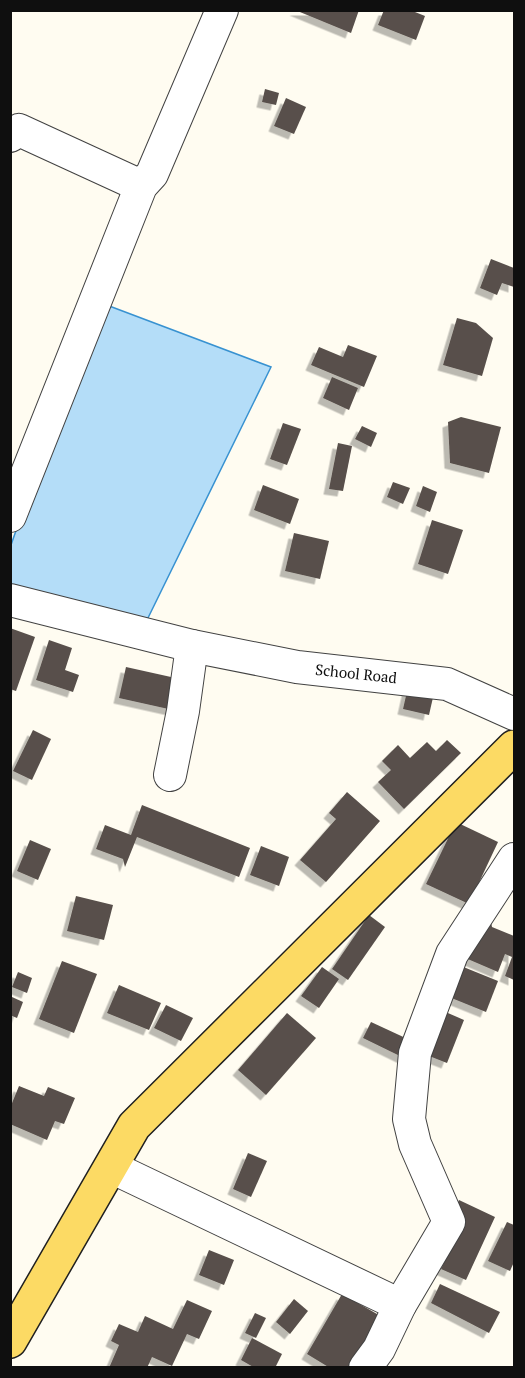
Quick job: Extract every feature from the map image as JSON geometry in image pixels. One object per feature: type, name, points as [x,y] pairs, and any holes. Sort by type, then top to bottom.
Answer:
[{"type":"main road","points":[[10,1341],[134,1126],[514,747]]},
{"type":"street","points":[[10,516],[141,186],[152,174],[222,10]]},
{"type":"street","points":[[10,136],[19,130],[141,186]]},
{"type":"street","name":"School Road","points":[[10,600],[192,646],[297,667],[447,684],[514,714]]},
{"type":"street","points":[[170,775],[183,711],[192,646]]},
{"type":"street","points":[[365,1368],[379,1349],[400,1305],[449,1222],[415,1144],[409,1119],[415,1053],[452,954],[514,859]]},
{"type":"street","points":[[111,1167],[400,1305]]},
{"type":"water","points":[[96,301],[271,367],[146,622],[11,599],[11,545]]},
{"type":"building","points":[[295,10],[359,10],[351,33]]},
{"type":"building","points":[[384,10],[410,10],[425,16],[416,40],[378,25]]},
{"type":"building","points":[[265,89],[279,93],[276,105],[262,102]]},
{"type":"building","points":[[286,98],[306,107],[294,134],[274,126]]},
{"type":"building","points":[[491,259],[514,268],[514,287],[502,283],[497,295],[480,288]]},
{"type":"building","points":[[457,318],[476,323],[493,338],[482,376],[443,365]]},
{"type":"building","points":[[348,345],[377,356],[364,387],[311,365],[319,347],[343,357]]},
{"type":"building","points":[[332,377],[358,388],[349,410],[323,398]]},
{"type":"building","points":[[461,417],[501,427],[489,473],[450,463],[448,422]]},
{"type":"building","points":[[283,423],[301,429],[287,465],[270,459]]},
{"type":"building","points":[[362,426],[377,433],[371,447],[355,439]]},
{"type":"building","points":[[338,443],[352,446],[343,491],[329,489]]},
{"type":"building","points":[[393,482],[410,488],[403,504],[387,497]]},
{"type":"building","points":[[263,485],[299,499],[290,524],[254,510]]},
{"type":"building","points":[[423,486],[437,492],[430,512],[416,506]]},
{"type":"building","points":[[432,520],[463,530],[448,574],[418,564]]},
{"type":"building","points":[[294,533],[329,541],[320,579],[285,571]]},
{"type":"building","points":[[10,628],[35,637],[16,691],[10,689]]},
{"type":"building","points":[[49,640],[72,648],[65,670],[79,675],[73,692],[36,680]]},
{"type":"building","points":[[126,667],[180,679],[173,710],[119,698]]},
{"type":"building","points":[[408,687],[434,693],[429,715],[403,709]]},
{"type":"building","points":[[33,730],[51,739],[32,780],[13,771]]},
{"type":"building","points":[[447,740],[461,753],[404,809],[378,782],[391,770],[382,761],[398,745],[410,758],[427,742],[436,751]]},
{"type":"building","points":[[347,792],[380,821],[326,882],[300,860],[336,819],[329,813]]},
{"type":"building","points":[[142,805],[250,848],[239,877],[137,837],[125,867],[123,859],[96,849],[105,825],[131,835]]},
{"type":"building","points":[[456,822],[498,842],[469,904],[426,884]]},
{"type":"building","points":[[30,840],[51,849],[38,880],[17,871]]},
{"type":"building","points":[[261,846],[289,857],[279,886],[250,875]]},
{"type":"building","points":[[76,896],[113,905],[104,940],[67,931]]},
{"type":"building","points":[[369,915],[385,927],[348,980],[332,969]]},
{"type":"building","points":[[491,922],[492,927],[514,936],[514,980],[505,976],[512,957],[505,954],[498,972],[463,957]]},
{"type":"building","points":[[62,961],[97,974],[74,1033],[39,1019]]},
{"type":"building","points":[[461,966],[498,981],[486,1012],[449,997]]},
{"type":"building","points":[[322,967],[339,979],[319,1008],[301,996]]},
{"type":"building","points":[[18,972],[32,978],[27,993],[12,987]]},
{"type":"building","points":[[119,985],[161,1003],[149,1030],[107,1013]]},
{"type":"building","points":[[12,997],[23,1002],[17,1018],[10,1015]]},
{"type":"building","points":[[166,1005],[193,1018],[181,1041],[154,1028]]},
{"type":"building","points":[[441,1010],[464,1020],[447,1063],[424,1054]]},
{"type":"building","points":[[287,1013],[316,1038],[266,1095],[238,1070]]},
{"type":"building","points":[[371,1022],[412,1041],[404,1058],[363,1038]]},
{"type":"building","points":[[19,1086],[44,1096],[48,1087],[75,1098],[64,1124],[55,1121],[47,1140],[10,1124],[10,1108]]},
{"type":"building","points":[[248,1153],[267,1161],[251,1197],[233,1189]]},
{"type":"building","points":[[459,1200],[495,1217],[466,1280],[441,1269],[465,1219],[453,1213]]},
{"type":"building","points":[[507,1222],[514,1225],[514,1262],[510,1271],[488,1261]]},
{"type":"building","points":[[209,1250],[234,1260],[224,1285],[199,1275]]},
{"type":"building","points":[[440,1284],[500,1312],[489,1333],[431,1303]]},
{"type":"building","points":[[342,1294],[384,1318],[355,1368],[330,1368],[307,1354]]},
{"type":"building","points":[[294,1299],[308,1311],[290,1334],[276,1322]]},
{"type":"building","points":[[187,1300],[212,1311],[199,1339],[187,1334],[172,1366],[152,1357],[147,1368],[109,1368],[119,1345],[111,1341],[119,1324],[138,1332],[145,1316],[173,1329]]},
{"type":"building","points":[[255,1313],[266,1318],[256,1338],[245,1333]]},
{"type":"building","points":[[252,1338],[282,1354],[275,1368],[255,1368],[241,1360]]}]
